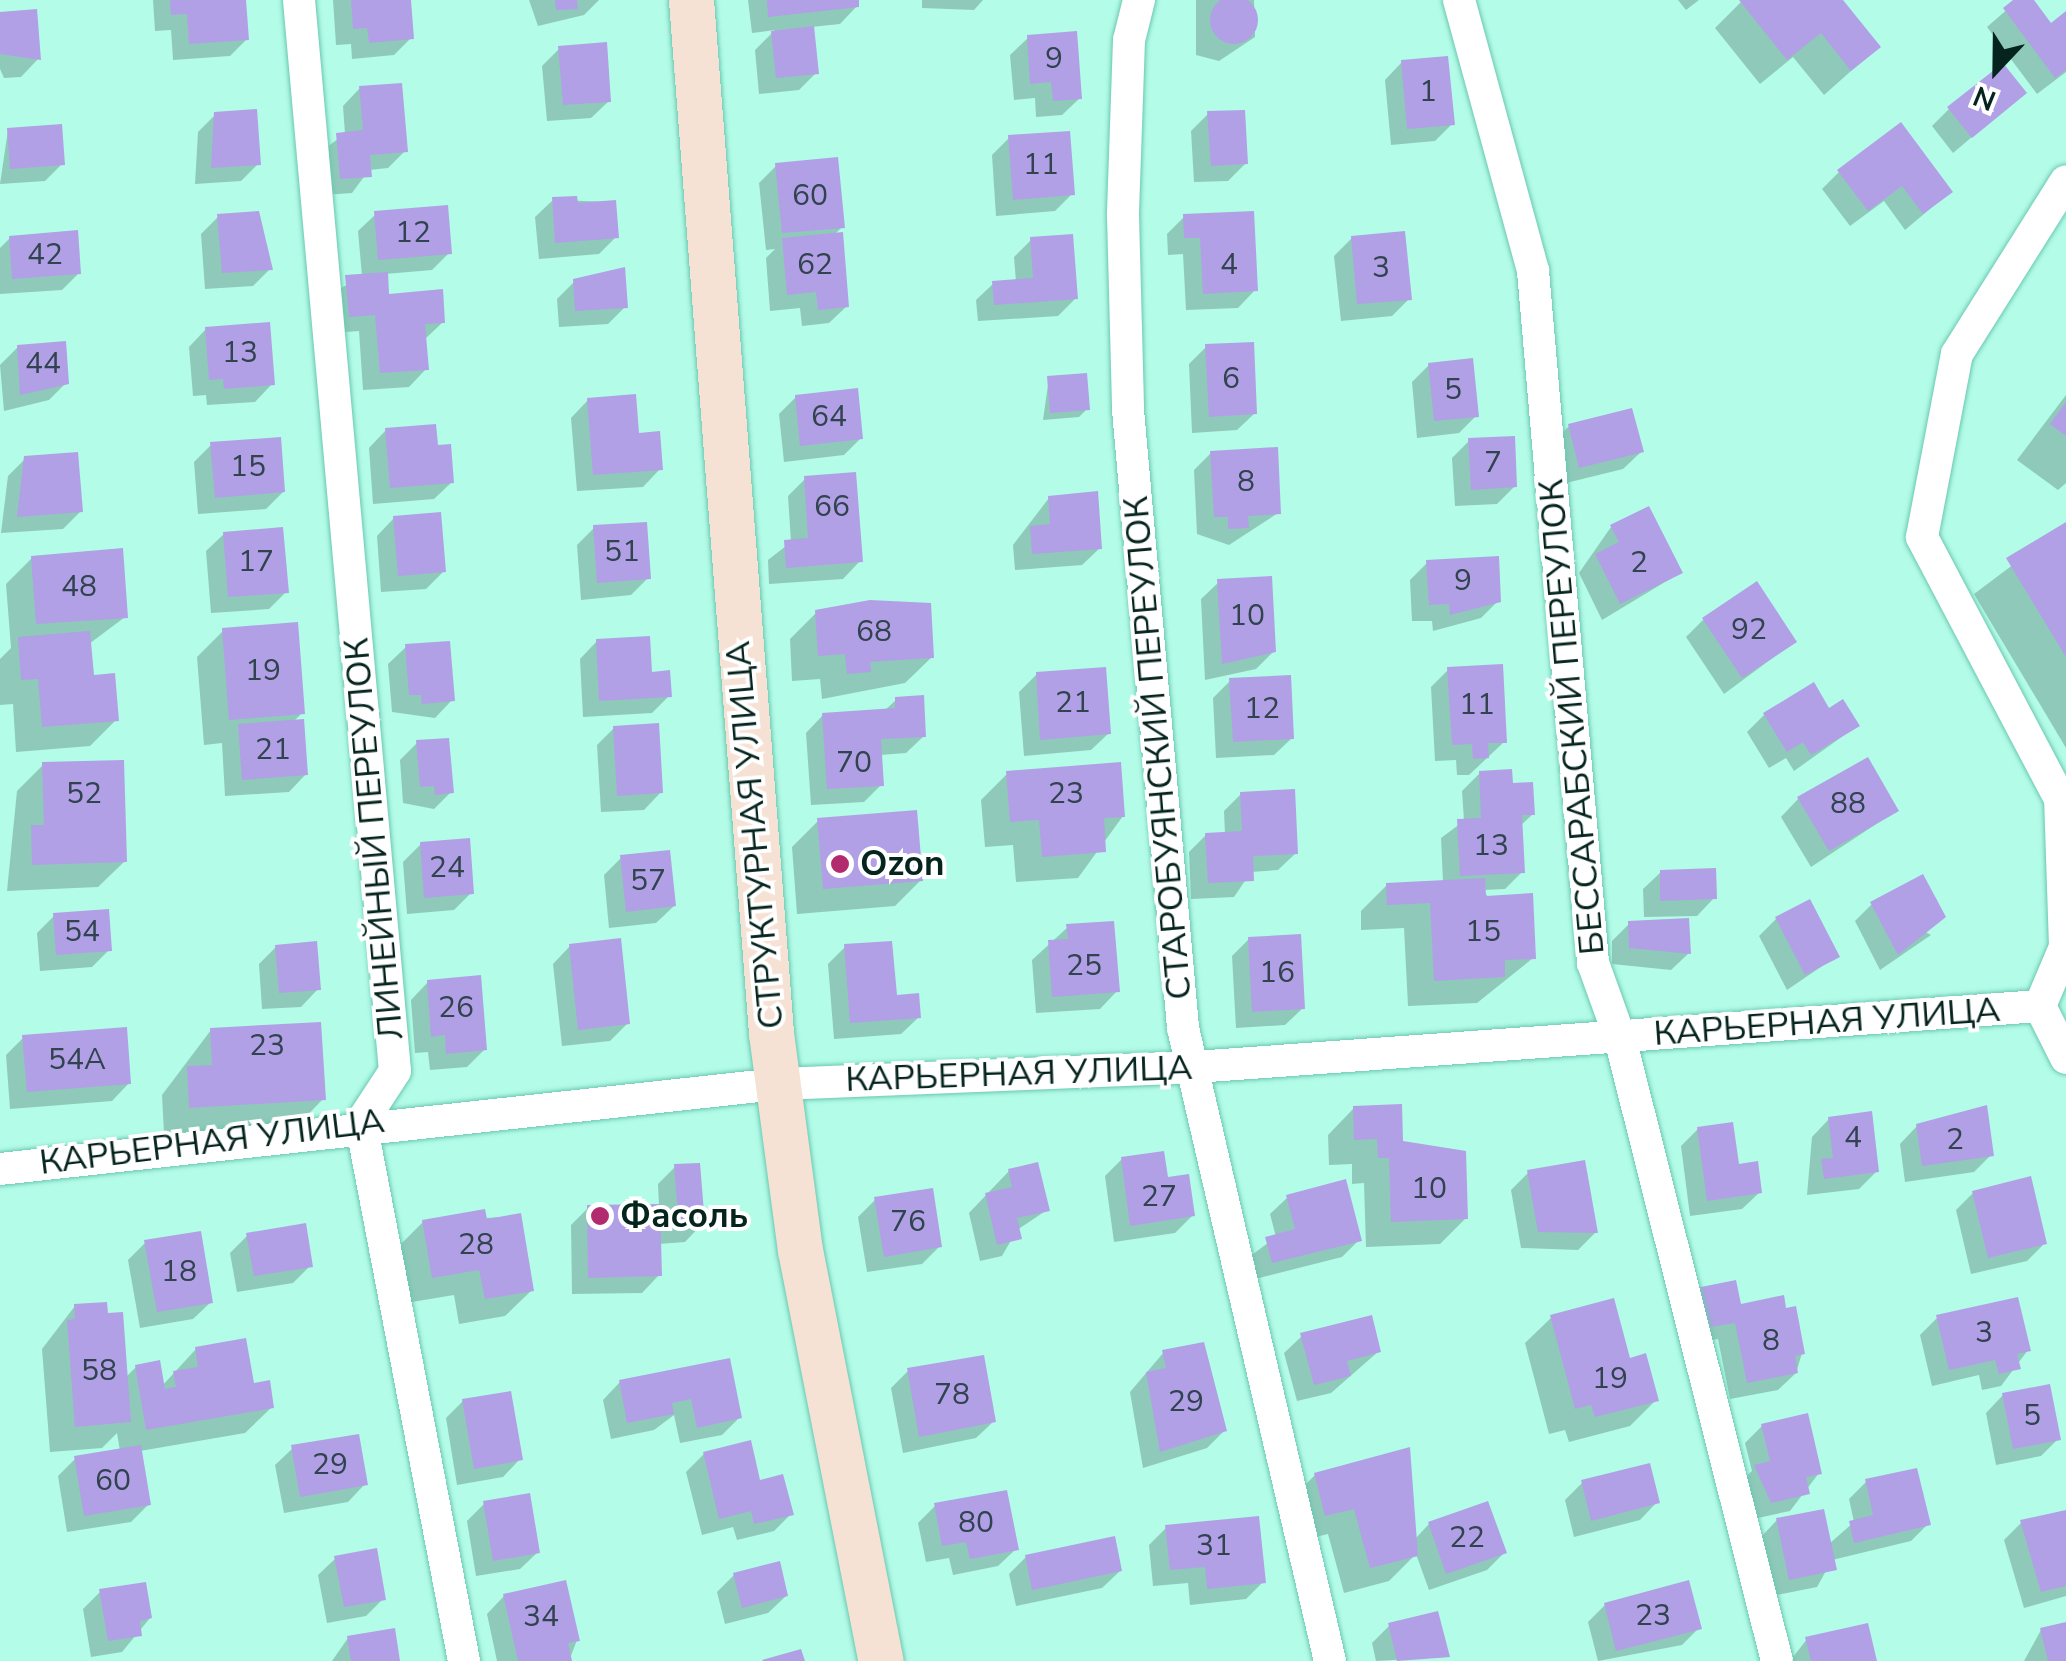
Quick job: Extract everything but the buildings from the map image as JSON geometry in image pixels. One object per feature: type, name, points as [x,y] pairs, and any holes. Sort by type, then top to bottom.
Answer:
[{"type":"main road","name":"СТРУКТУРНАЯ УЛИЦА","points":[[691,0],[778,1084],[800,1250],[881,1661]]},
{"type":"street","name":"ЛИНЕЙНЫЙ ПЕРЕУЛОК","points":[[299,0],[395,1070],[362,1123]]},
{"type":"street","name":"СТАРОБУЯНСКИЙ ПЕРЕУЛОК","points":[[1138,0],[1128,40],[1123,214],[1128,410],[1152,743],[1194,1067],[1330,1661]]},
{"type":"street","name":"БЕССАРАБСКИЙ ПЕРЕУЛОК","points":[[1459,0],[1533,270],[1592,964],[1620,1038],[1777,1661]]},
{"type":"street","points":[[2066,180],[1957,354],[1922,537],[2060,799],[2065,947],[2040,1006],[2066,1058]]},
{"type":"street","name":"КАРЬЕРНАЯ УЛИЦА","points":[[0,1169],[362,1123],[778,1084],[1194,1067],[2040,1006]]},
{"type":"street","points":[[362,1123],[464,1661]]},
{"type":"place","name":"Ozon","points":[[840,864]]},
{"type":"place","name":"Фасоль","points":[[600,1216]]}]
